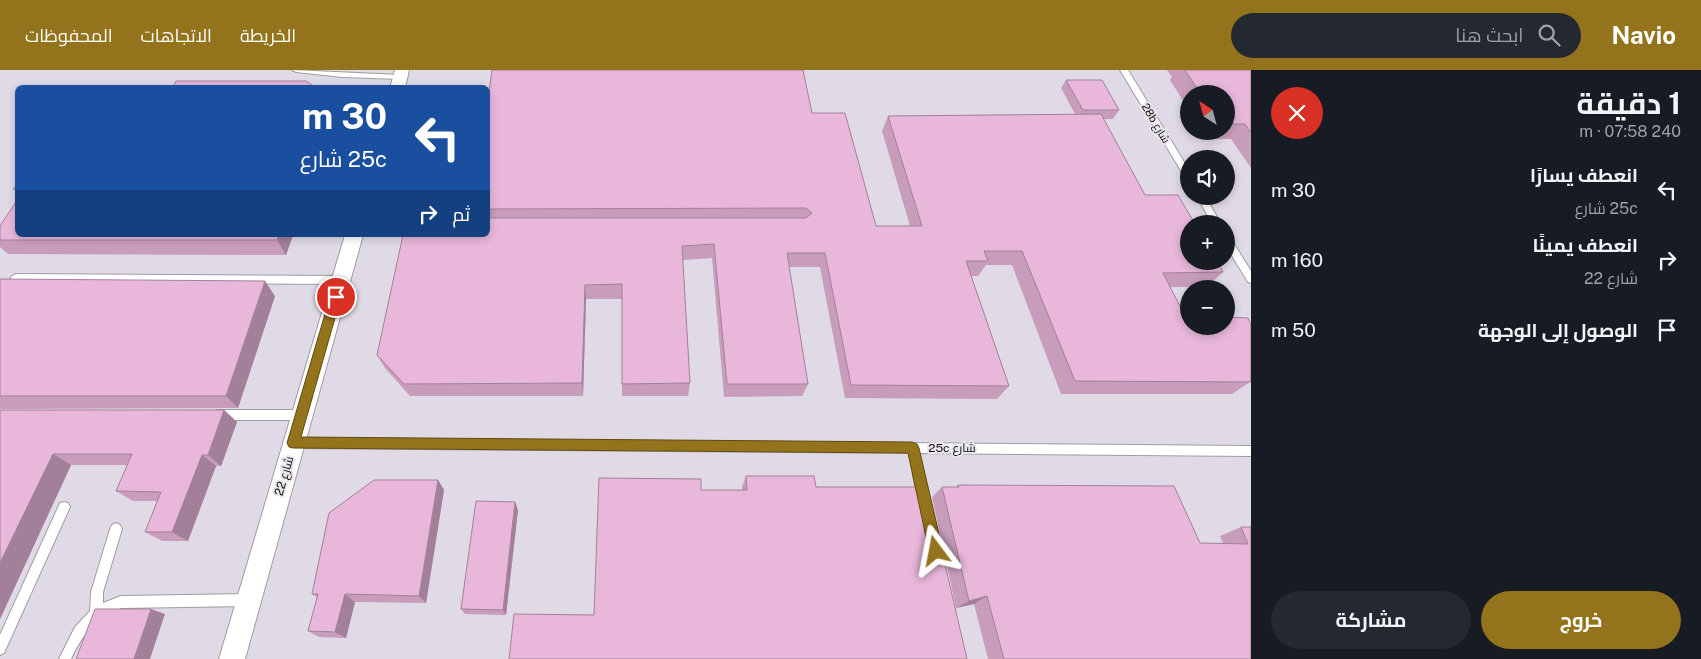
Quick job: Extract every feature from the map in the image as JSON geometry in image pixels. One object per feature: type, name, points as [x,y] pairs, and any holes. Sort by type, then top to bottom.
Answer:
[{"type":"street","name":"شارع 22","points":[[232,659],[353,237]]},
{"type":"lane","points":[[296,70],[400,78]]},
{"type":"lane","name":"28b شارع","points":[[1124,70],[1180,161]]},
{"type":"lane","points":[[1235,253],[1251,279]]},
{"type":"lane","points":[[16,278],[340,280]]},
{"type":"lane","points":[[208,415],[301,415]]},
{"type":"lane","name":"25c شارع","points":[[293,443],[1251,451]]},
{"type":"lane","points":[[912,448],[928,516]]},
{"type":"lane","points":[[0,649],[64,506]]},
{"type":"lane","points":[[96,612],[97,592],[116,529]]},
{"type":"lane","points":[[65,659],[77,631],[96,612],[121,602],[248,600]]},
{"type":"shaded area","points":[[0,70],[1251,70],[1251,659],[0,659]]},
{"type":"building","points":[[492,70],[803,70],[812,113],[845,113],[876,226],[922,226],[888,116],[1101,114],[1145,195],[1178,195],[1180,205],[1184,205],[1190,215],[1180,215],[1180,270],[1222,270],[1223,272],[1163,273],[1180,306],[1180,335],[1235,335],[1235,317],[1248,318],[1251,325],[1251,381],[1075,381],[1022,251],[984,251],[988,261],[966,261],[1009,386],[851,385],[825,253],[787,253],[808,384],[727,384],[714,244],[682,246],[690,383],[622,384],[622,284],[585,285],[582,383],[404,384],[377,355],[403,237],[490,237],[490,218],[806,218],[812,213],[806,208],[490,209],[490,85]]},
{"type":"building","points":[[1185,70],[1251,70],[1251,133],[1245,124],[1235,124],[1235,85],[1195,85]]},
{"type":"building","points":[[1066,80],[1102,80],[1119,110],[1083,110]]},
{"type":"building","points":[[176,81],[306,81],[312,85],[174,85]]},
{"type":"building","points":[[15,204],[15,237],[278,237],[277,240],[0,240],[0,226]]},
{"type":"building","points":[[0,279],[265,281],[226,396],[0,396]]},
{"type":"building","points":[[0,410],[224,410],[208,455],[202,455],[172,532],[145,532],[161,492],[116,491],[132,454],[53,454],[0,563]]},
{"type":"building","points":[[746,476],[814,476],[816,487],[927,487],[967,659],[509,659],[514,614],[594,615],[599,478],[701,479],[701,490],[747,490]]},
{"type":"building","points":[[374,480],[438,480],[419,596],[345,594],[335,632],[308,631],[318,594],[312,594],[329,513]]},
{"type":"building","points":[[958,485],[1174,486],[1200,543],[1248,544],[1241,527],[1251,527],[1251,659],[1004,659],[987,596],[969,601],[942,487],[959,487]]},
{"type":"building","points":[[476,501],[515,502],[503,610],[461,609]]},
{"type":"building","points":[[95,609],[151,609],[134,659],[76,659]]},
{"type":"route","points":[[336,297],[293,443],[912,448],[936,551]]}]
